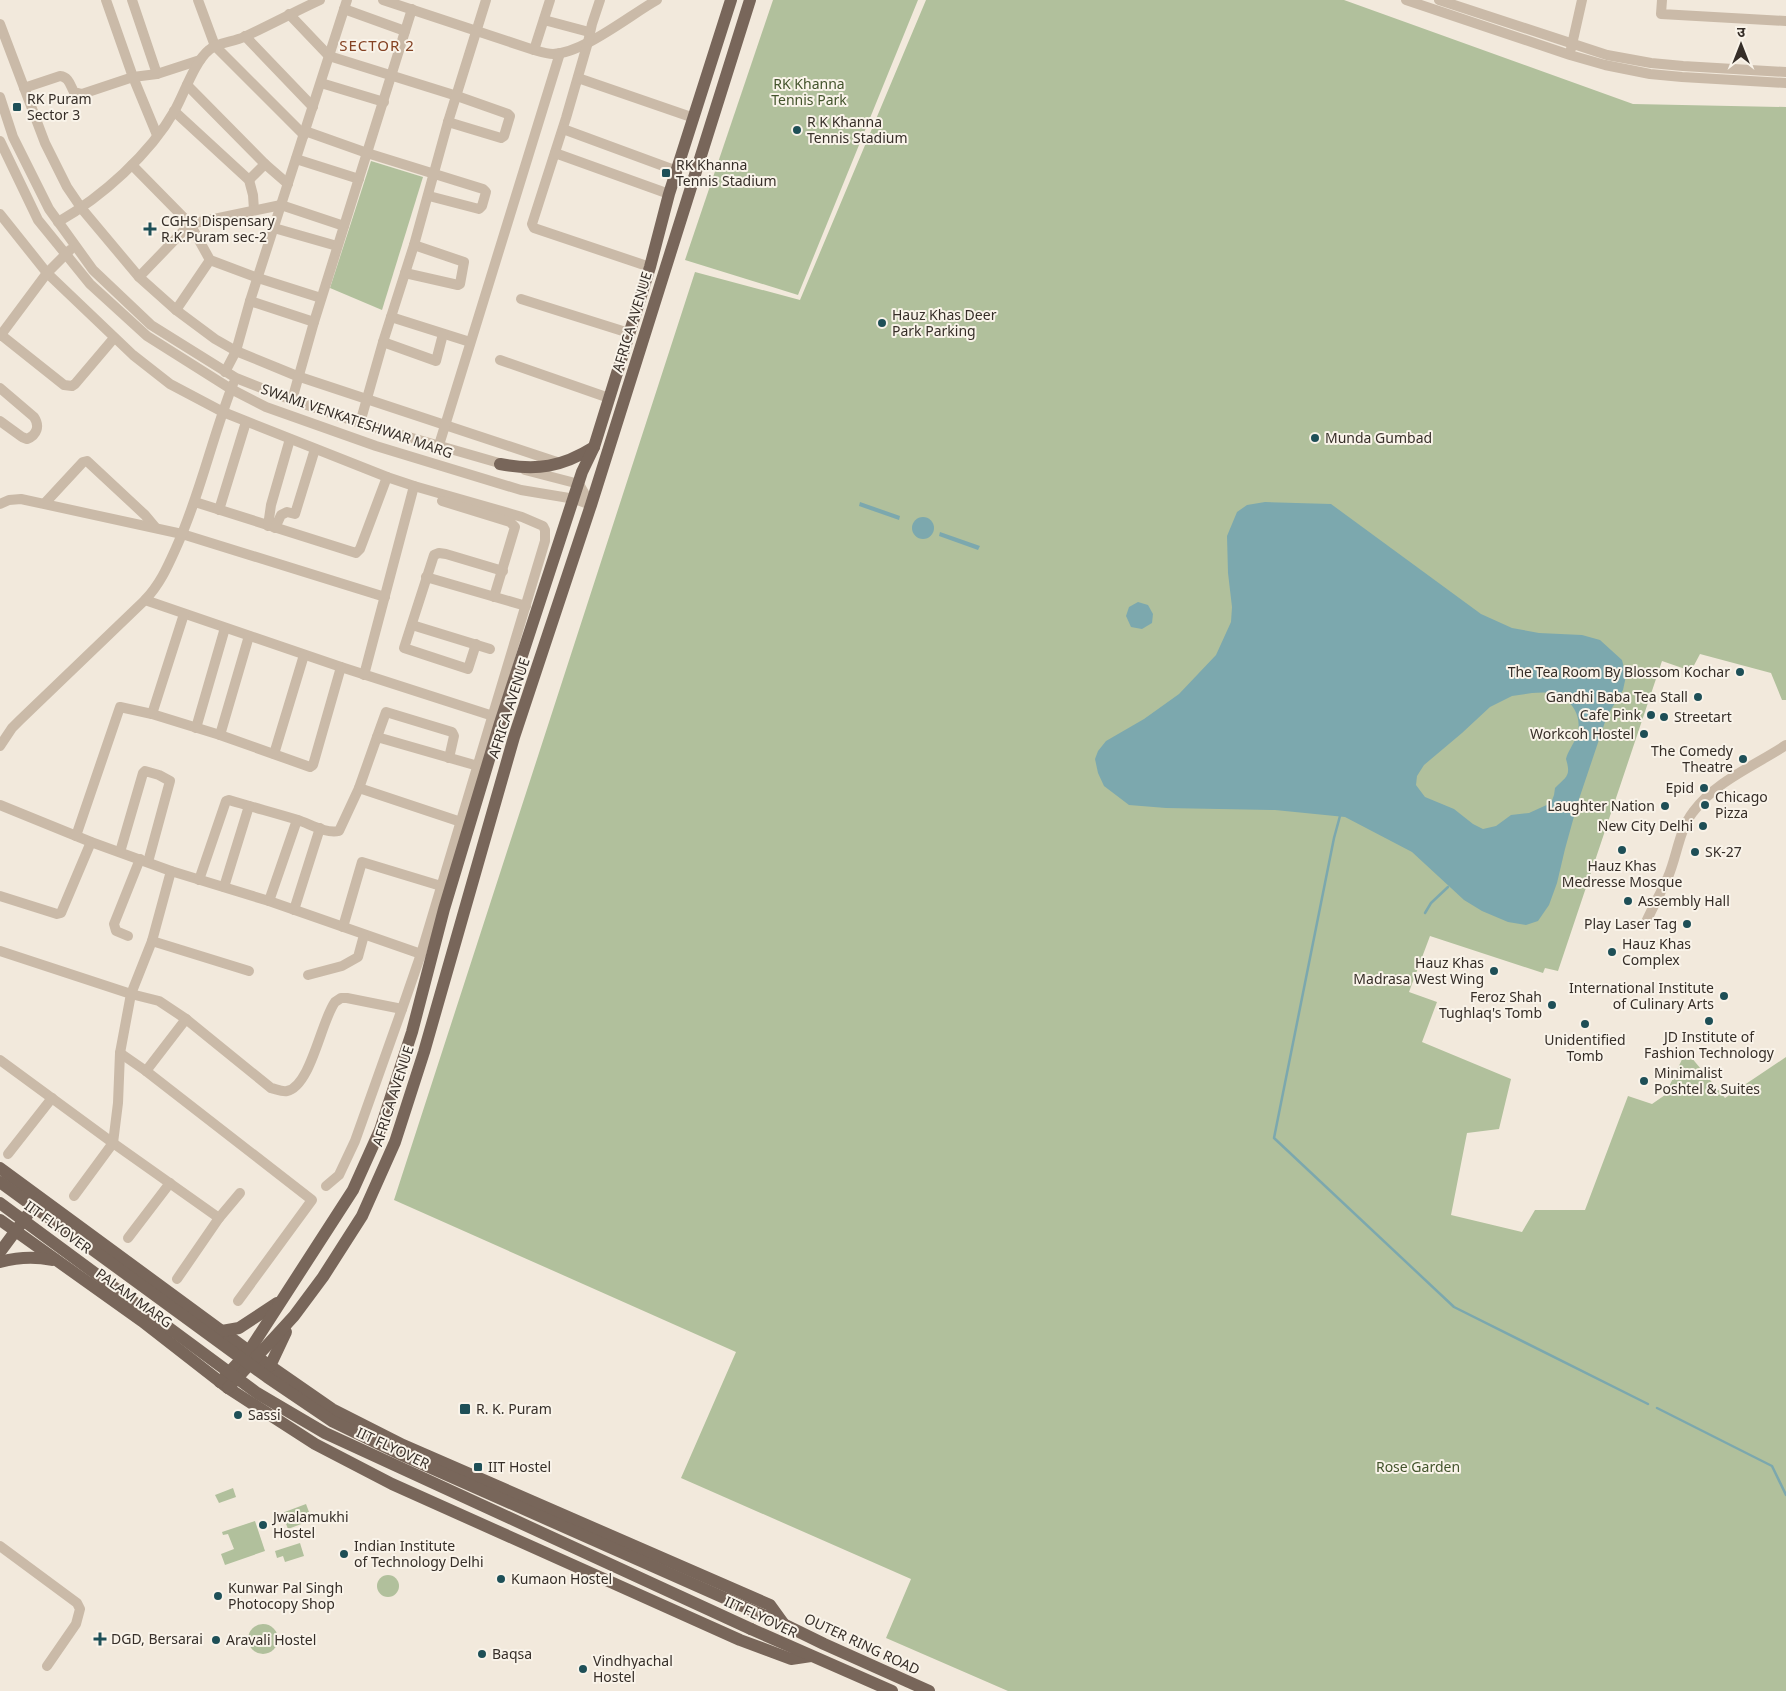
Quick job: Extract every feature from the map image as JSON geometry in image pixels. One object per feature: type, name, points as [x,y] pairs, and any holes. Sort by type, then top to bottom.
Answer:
[{"type":"main road","name":"AFRICA AVENUE","points":[[253,1354],[282,1299],[353,1190],[380,1130],[412,1032],[444,909],[500,723],[575,499],[582,472],[594,447],[650,266],[669,194],[731,0]]},
{"type":"main road","name":"AFRICA AVENUE","points":[[224,1385],[253,1354],[294,1316],[323,1277],[362,1216],[396,1142],[424,1052],[514,737],[591,506],[750,0]]},
{"type":"main road","points":[[500,464],[520,468],[541,468],[561,463],[594,447]]},
{"type":"main road","name":"PALAM MARG","points":[[0,1168],[253,1354],[332,1409],[403,1445],[770,1605],[782,1623]]},
{"type":"main road","name":"IIT FLYOVER","points":[[0,1182],[267,1377],[332,1421],[782,1623]]},
{"type":"main road","points":[[2,1225],[38,1195]]},
{"type":"main road","points":[[0,1252],[38,1195]]},
{"type":"main road","name":"IIT FLYOVER","points":[[0,1203],[257,1392],[325,1433],[811,1656]]},
{"type":"main road","name":"PALAM MARG","points":[[2,1225],[15,1232],[142,1321],[224,1385],[315,1444],[392,1484],[740,1640],[791,1658],[811,1656]]},
{"type":"main road","points":[[0,1262],[41,1257],[57,1261]]},
{"type":"main road","points":[[222,1331],[239,1328],[282,1299]]},
{"type":"main road","points":[[270,1366],[294,1316]]},
{"type":"main road","points":[[287,1425],[292,1401],[299,1394],[310,1394]]},
{"type":"main road","name":"OUTER RING ROAD","points":[[782,1623],[928,1691]]},
{"type":"main road","points":[[811,1656],[892,1691]]},
{"type":"street","points":[[106,0],[133,78],[157,135]]},
{"type":"street","points":[[132,0],[157,74]]},
{"type":"street","points":[[198,0],[214,46],[304,133],[484,190],[486,193],[482,206],[479,209],[429,196]]},
{"type":"street","points":[[58,222],[82,209],[132,165],[174,111],[200,60],[214,46],[245,36],[320,0]]},
{"type":"street","points":[[383,0],[547,54],[560,53],[576,48],[589,37],[657,0]]},
{"type":"street","points":[[360,423],[383,342],[429,196],[448,122],[486,0]]},
{"type":"street","points":[[534,50],[550,0]]},
{"type":"street","points":[[600,0],[563,129],[532,221],[533,226],[650,266]]},
{"type":"street","points":[[1406,0],[1605,65],[1650,74],[1786,83]]},
{"type":"street","points":[[1439,0],[1608,55],[1652,63],[1786,72]]},
{"type":"street","points":[[1570,55],[1582,0]]},
{"type":"street","points":[[1662,0],[1662,14],[1786,21]]},
{"type":"street","points":[[225,372],[236,351],[346,4],[405,31]]},
{"type":"street","points":[[292,400],[321,298],[412,9]]},
{"type":"street","points":[[288,14],[329,56],[457,96],[508,114],[510,118],[504,136],[500,138],[448,122]]},
{"type":"street","points":[[544,20],[589,37]]},
{"type":"street","points":[[0,24],[55,165],[67,188],[82,209],[139,277],[176,310],[215,339],[236,351],[298,376],[561,463]]},
{"type":"street","points":[[245,36],[313,107]]},
{"type":"street","points":[[439,445],[560,53]]},
{"type":"street","points":[[24,88],[64,76],[77,94],[133,78],[157,74],[200,60]]},
{"type":"street","points":[[578,78],[694,118]]},
{"type":"street","points":[[321,83],[384,102]]},
{"type":"street","points":[[187,85],[265,164],[288,184]]},
{"type":"street","points":[[0,97],[13,137],[49,209],[93,270],[151,325],[236,378],[292,400],[360,423],[500,464],[579,484],[591,506]]},
{"type":"street","points":[[174,111],[249,180],[254,210]]},
{"type":"street","points":[[563,129],[677,171]]},
{"type":"street","name":"SWAMI VENKATESHWAR MARG","points":[[0,142],[38,220],[90,284],[147,336],[231,389],[266,408],[376,446],[521,490],[575,499],[591,506]]},
{"type":"street","points":[[555,154],[669,194]]},
{"type":"street","points":[[296,159],[359,179]]},
{"type":"street","points":[[249,180],[265,164]]},
{"type":"street","points":[[132,165],[190,224],[210,260],[321,298]]},
{"type":"street","points":[[139,277],[190,224],[281,205],[344,226]]},
{"type":"street","points":[[0,214],[47,273],[114,338],[152,372],[170,384],[246,422],[387,477],[522,516],[543,526],[545,530],[545,541],[526,606],[421,954],[355,1141],[338,1175],[326,1186]]},
{"type":"street","points":[[274,228],[337,246]]},
{"type":"street","points":[[405,273],[460,284],[464,262],[414,245]]},
{"type":"street","points":[[75,246],[47,273],[0,336],[64,385],[68,386],[75,384],[114,338]]},
{"type":"street","points":[[176,310],[210,260]]},
{"type":"street","points":[[521,299],[629,333]]},
{"type":"street","points":[[250,302],[314,322]]},
{"type":"street","points":[[392,316],[470,342]]},
{"type":"street","points":[[383,342],[436,361],[443,334]]},
{"type":"street","points":[[500,360],[609,398]]},
{"type":"street","points":[[0,746],[12,728],[145,600],[160,583],[195,502],[223,412],[236,378]]},
{"type":"street","points":[[0,388],[37,421],[37,430],[32,437],[27,439],[0,421]]},
{"type":"street","points":[[219,510],[246,422]]},
{"type":"street","points":[[272,527],[271,505],[290,439]]},
{"type":"street","points":[[272,527],[281,515],[287,512],[295,514],[316,449]]},
{"type":"street","points":[[45,503],[83,462],[87,461],[145,515],[155,527]]},
{"type":"street","points":[[195,502],[358,552],[387,477]]},
{"type":"street","points":[[364,675],[414,486]]},
{"type":"street","points":[[422,495],[513,524],[515,530],[494,597]]},
{"type":"street","points":[[1,502],[14,498],[45,503],[155,527],[385,597]]},
{"type":"street","points":[[476,644],[468,669],[404,648],[434,554],[439,553],[503,571]]},
{"type":"street","points":[[426,577],[526,606]]},
{"type":"street","points":[[145,600],[364,675],[493,716]]},
{"type":"street","points":[[152,714],[184,614]]},
{"type":"street","points":[[412,625],[490,649]]},
{"type":"street","points":[[196,728],[225,628]]},
{"type":"street","points":[[220,735],[249,636]]},
{"type":"street","points":[[274,754],[304,655]]},
{"type":"street","points":[[76,836],[119,708],[122,706],[220,735],[308,767],[313,765],[341,667]]},
{"type":"street","points":[[199,880],[224,803],[229,800],[334,832],[342,829],[360,788],[386,712],[452,732],[454,736],[448,758]]},
{"type":"street","points":[[378,737],[478,766]]},
{"type":"street","points":[[1646,922],[1668,876],[1692,813],[1715,790],[1738,773],[1786,745]]},
{"type":"street","points":[[120,852],[143,773],[145,771],[159,775],[170,781],[144,861],[114,924],[116,931],[128,936]]},
{"type":"street","points":[[360,788],[460,822]]},
{"type":"street","points":[[0,805],[91,842],[171,871],[269,901],[421,954]]},
{"type":"street","points":[[224,888],[249,806]]},
{"type":"street","points":[[269,901],[297,820]]},
{"type":"street","points":[[294,910],[320,828]]},
{"type":"street","points":[[0,896],[57,914],[61,913],[91,842]]},
{"type":"street","points":[[343,927],[362,862],[441,886]]},
{"type":"street","points":[[74,1196],[113,1143],[118,1103],[120,1053],[131,994],[152,941],[171,871]]},
{"type":"street","points":[[308,975],[342,966],[358,957],[364,935]]},
{"type":"street","points":[[152,941],[249,971]]},
{"type":"street","points":[[0,951],[131,994],[159,1001],[186,1019],[272,1088],[286,1091],[295,1087],[304,1076],[335,1002],[341,998],[346,998],[402,1009]]},
{"type":"street","points":[[146,1071],[186,1019]]},
{"type":"street","points":[[120,1053],[146,1071],[312,1200],[238,1301]]},
{"type":"street","points":[[0,1060],[220,1218]]},
{"type":"street","points":[[8,1154],[52,1098]]},
{"type":"street","points":[[128,1238],[170,1183]]},
{"type":"street","points":[[177,1278],[240,1193]]},
{"type":"street","points":[[0,1546],[77,1603],[80,1609],[76,1624],[47,1666]]},
{"type":"green space","name":"R K Khanna Tennis Stadium","points":[[773,0],[918,0],[798,295],[685,260]]},
{"type":"green space","name":"Rose Garden","points":[[926,0],[1344,0],[1633,104],[1786,107],[1786,700],[1782,700],[1771,673],[1700,654],[1691,671],[1662,661],[1558,971],[1545,968],[1543,973],[1430,936],[1409,992],[1437,1002],[1422,1042],[1511,1079],[1499,1129],[1467,1133],[1451,1215],[1522,1232],[1535,1210],[1585,1210],[1628,1096],[1652,1104],[1665,1095],[1686,1051],[1725,1098],[1786,1057],[1786,1691],[1008,1691],[886,1638],[911,1579],[681,1478],[736,1352],[394,1200],[695,272],[800,300]]},
{"type":"green space","points":[[371,161],[423,177],[382,310],[330,288]]},
{"type":"green space","points":[[233,1488],[236,1497],[219,1503],[215,1495]]},
{"type":"green space","points":[[306,1504],[312,1520],[288,1529],[282,1513]]},
{"type":"green space","points":[[255,1521],[265,1551],[225,1565],[221,1554],[234,1549],[228,1534],[223,1535],[222,1532]]},
{"type":"green space","points":[[300,1543],[304,1556],[285,1562],[283,1556],[277,1558],[275,1551]]},
{"type":"green space","points":[[388,1575],[396,1578],[399,1586],[396,1594],[388,1597],[380,1594],[377,1586],[380,1578]]},
{"type":"green space","points":[[263,1624],[274,1628],[278,1639],[274,1650],[263,1654],[252,1650],[248,1639],[252,1628]]},
{"type":"water","points":[[860,502],[900,516],[899,520],[859,506]]},
{"type":"water","points":[[1265,502],[1331,504],[1481,614],[1512,628],[1539,633],[1582,635],[1600,640],[1622,660],[1626,676],[1623,690],[1607,716],[1578,802],[1557,883],[1549,905],[1538,921],[1526,925],[1508,922],[1482,911],[1464,900],[1412,852],[1345,817],[1275,810],[1166,808],[1129,805],[1104,786],[1098,773],[1095,759],[1098,751],[1106,741],[1144,719],[1179,694],[1216,655],[1231,622],[1232,607],[1228,573],[1227,536],[1237,512],[1247,505]],"holes":[[[1548,693],[1563,698],[1574,708],[1579,722],[1576,738],[1566,759],[1567,775],[1555,788],[1551,803],[1529,813],[1511,815],[1496,826],[1483,829],[1473,824],[1454,809],[1425,797],[1416,785],[1417,776],[1424,765],[1490,707],[1512,696]]]},
{"type":"water","points":[[923,517],[931,520],[934,528],[931,536],[923,539],[915,536],[912,528],[915,520]]},
{"type":"water","points":[[940,532],[980,546],[978,550],[939,536]]},
{"type":"water","points":[[1138,602],[1148,605],[1153,614],[1152,623],[1142,629],[1131,627],[1126,616],[1129,607]]},
{"type":"waterway","points":[[1340,816],[1274,1138],[1454,1307],[1648,1404]]},
{"type":"waterway","points":[[1425,913],[1431,903],[1448,887]]},
{"type":"waterway","points":[[1657,1408],[1772,1466],[1786,1495]]},
{"type":"place","name":"RK Puram Sector 3","points":[[17,107]]},
{"type":"place","name":"R K Khanna Tennis Stadium","points":[[797,130]]},
{"type":"place","name":"RK Khanna Tennis Stadium","points":[[666,173]]},
{"type":"place","name":"CGHS Dispensary R.K.Puram sec-2","points":[[150,229]]},
{"type":"place","name":"Hauz Khas Deer Park Parking","points":[[882,323]]},
{"type":"place","name":"Munda Gumbad","points":[[1315,438]]},
{"type":"place","name":"The Tea Room By Blossom Kochar","points":[[1740,672]]},
{"type":"place","name":"Gandhi Baba Tea Stall","points":[[1698,697]]},
{"type":"place","name":"Cafe Pink","points":[[1651,715]]},
{"type":"place","name":"Streetart","points":[[1664,717]]},
{"type":"place","name":"Workcoh Hostel","points":[[1644,734]]},
{"type":"place","name":"The Comedy Theatre","points":[[1743,759]]},
{"type":"place","name":"Epid","points":[[1704,788]]},
{"type":"place","name":"Chicago Pizza","points":[[1705,805]]},
{"type":"place","name":"Laughter Nation","points":[[1665,806]]},
{"type":"place","name":"New City Delhi","points":[[1703,826]]},
{"type":"place","name":"Hauz Khas Medresse Mosque","points":[[1622,850]]},
{"type":"place","name":"SK-27","points":[[1695,852]]},
{"type":"place","name":"Assembly Hall","points":[[1628,901]]},
{"type":"place","name":"Play Laser Tag","points":[[1687,924]]},
{"type":"place","name":"Hauz Khas Complex","points":[[1612,952]]},
{"type":"place","name":"Hauz Khas Madrasa West Wing","points":[[1494,971]]},
{"type":"place","name":"International Institute of Culinary Arts","points":[[1724,996]]},
{"type":"place","name":"Feroz Shah Tughlaq's Tomb","points":[[1552,1005]]},
{"type":"place","name":"JD Institute of Fashion Technology","points":[[1709,1021]]},
{"type":"place","name":"Unidentified Tomb","points":[[1585,1024]]},
{"type":"place","name":"Minimalist Poshtel & Suites","points":[[1644,1081]]},
{"type":"place","name":"R. K. Puram","points":[[465,1409]]},
{"type":"place","name":"Sassi","points":[[238,1415]]},
{"type":"place","name":"IIT Hostel","points":[[478,1467]]},
{"type":"place","name":"Jwalamukhi Hostel","points":[[263,1525]]},
{"type":"place","name":"Indian Institute of Technology Delhi","points":[[344,1554]]},
{"type":"place","name":"Kumaon Hostel","points":[[501,1579]]},
{"type":"place","name":"Kunwar Pal Singh Photocopy Shop","points":[[218,1596]]},
{"type":"place","name":"DGD, Bersarai","points":[[100,1639]]},
{"type":"place","name":"Aravali Hostel","points":[[216,1640]]},
{"type":"place","name":"Baqsa","points":[[482,1654]]},
{"type":"place","name":"Vindhyachal Hostel","points":[[583,1669]]},
{"type":"district","name":"SECTOR 2","points":[[377,46]]},
{"type":"park label","name":"RK Khanna Tennis Park","points":[[809,92]]}]
